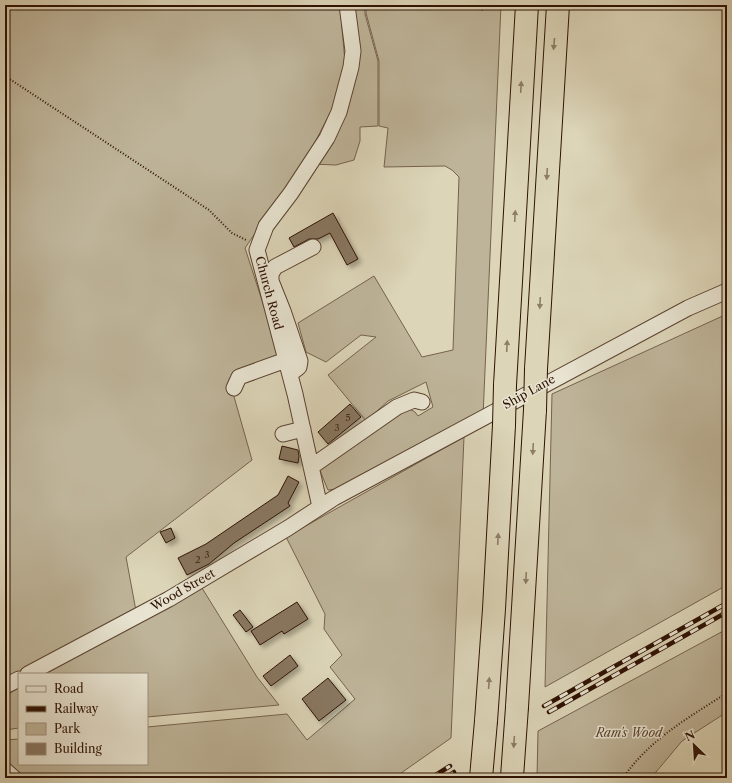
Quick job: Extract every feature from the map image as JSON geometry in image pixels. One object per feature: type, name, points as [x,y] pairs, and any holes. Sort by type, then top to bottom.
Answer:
[{"type":"highway","points":[[481,778],[495,601],[505,385],[527,5]]},
{"type":"highway","points":[[512,778],[558,5]]},
{"type":"street","name":"Church Road","points":[[320,507],[288,367],[257,250],[266,226],[291,193],[327,138],[339,112],[351,67],[353,51],[347,5]]},
{"type":"street","points":[[234,388],[239,378],[288,367],[299,367],[300,361],[284,311],[271,281],[271,274],[275,267],[312,247]]},
{"type":"street","name":"Ship Lane","points":[[334,498],[688,308],[727,290]]},
{"type":"street","points":[[311,466],[396,407],[414,400],[422,402]]},
{"type":"street","points":[[282,434],[303,429]]},
{"type":"street","name":"Wood Street","points":[[30,673],[169,599],[288,528],[334,498]]},
{"type":"street","points":[[5,686],[18,680]]},
{"type":"street","points":[[5,770],[14,778]]},
{"type":"path","points":[[5,76],[209,210],[232,234],[258,245]]},
{"type":"path","points":[[623,778],[630,767],[675,725],[727,693]]},
{"type":"green space","points":[[5,5],[340,5],[345,62],[334,105],[308,156],[245,248],[281,359],[229,379],[252,460],[126,557],[136,611],[5,680]]},
{"type":"green space","points":[[348,5],[365,5],[365,14],[378,61],[378,126],[360,127],[360,141],[354,160],[336,165],[311,164],[345,92]]},
{"type":"green space","points":[[366,5],[501,5],[483,416],[339,489],[328,490],[318,466],[406,407],[415,412],[418,416],[433,407],[426,382],[388,401],[366,421],[328,375],[376,337],[361,335],[326,362],[306,352],[298,323],[374,276],[422,357],[453,350],[459,177],[445,166],[384,167],[388,128],[379,126],[379,61],[366,13]]},
{"type":"green space","points":[[727,314],[727,585],[545,687],[552,394]]},
{"type":"green space","points":[[464,437],[451,738],[394,778],[25,778],[5,761],[5,740],[18,739],[18,765],[148,765],[148,727],[287,714],[307,740],[355,699],[330,667],[342,655],[324,629],[325,614],[286,537]]},
{"type":"green space","points":[[202,588],[257,677],[279,705],[148,717],[148,673],[47,673]]},
{"type":"green space","name":"Ram's Wood","points":[[727,629],[727,712],[682,741],[651,778],[537,778],[538,731]]},
{"type":"green space","points":[[18,689],[18,728],[5,730],[5,696]]},
{"type":"building","points":[[333,213],[358,259],[347,265],[330,233],[318,239],[309,239],[294,247],[289,238]]},
{"type":"building","points":[[350,404],[361,417],[328,444],[318,432]]},
{"type":"building","points":[[282,446],[298,450],[298,463],[279,459]]},
{"type":"building","points":[[288,476],[299,482],[288,503],[290,506],[234,543],[209,564],[187,575],[178,558],[206,544],[278,495]]},
{"type":"building","points":[[171,528],[175,538],[166,543],[160,532]]},
{"type":"building","points":[[297,602],[308,619],[284,634],[282,631],[260,645],[251,631]]},
{"type":"building","points":[[240,610],[253,627],[246,632],[233,615]]},
{"type":"building","points":[[290,655],[298,666],[271,686],[263,676]]},
{"type":"building","points":[[328,678],[346,700],[319,721],[302,699]]},
{"type":"railway","points":[[544,706],[727,603]]},
{"type":"railway","points":[[549,712],[727,612]]},
{"type":"railway","points":[[431,778],[450,766]]},
{"type":"railway","points":[[446,778],[454,772]]}]
